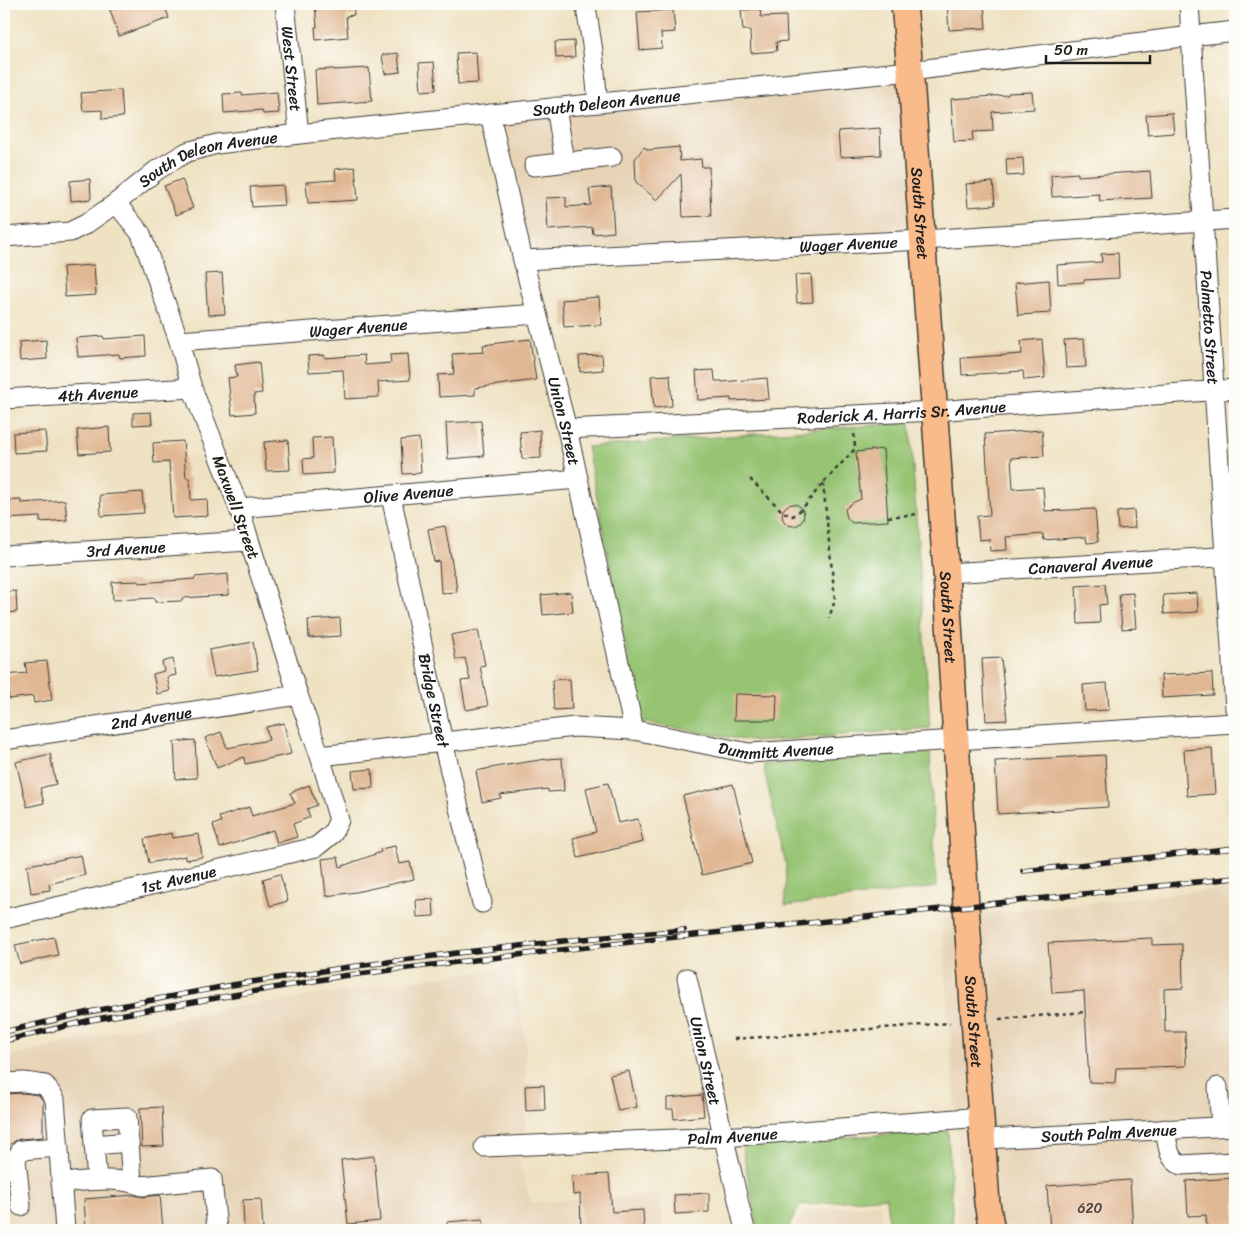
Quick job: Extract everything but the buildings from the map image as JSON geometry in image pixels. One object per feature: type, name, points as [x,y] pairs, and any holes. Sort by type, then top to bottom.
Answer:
[{"type":"main road","name":"South Street","points":[[904,4],[935,411],[987,1203],[992,1230]]},
{"type":"main road","points":[[982,1230],[987,1203]]},
{"type":"street","name":"West Street","points":[[286,4],[299,134]]},
{"type":"street","name":"Palmetto Street","points":[[1189,4],[1215,390],[1230,557],[1235,709]]},
{"type":"street","points":[[586,7],[598,103]]},
{"type":"street","name":"South Deleon Avenue","points":[[4,237],[70,232],[86,224],[157,170],[187,152],[217,144],[910,71],[1235,31]]},
{"type":"street","points":[[556,107],[564,162]]},
{"type":"street","name":"Union Street","points":[[490,114],[522,260],[567,429],[634,730]]},
{"type":"street","points":[[534,166],[612,157]]},
{"type":"street","name":"Maxwell Street","points":[[116,203],[141,234],[179,341],[192,388],[239,508],[339,820]]},
{"type":"street","name":"Wager Avenue","points":[[522,260],[922,240],[1235,219]]},
{"type":"street","name":"Wager Avenue","points":[[179,341],[537,314]]},
{"type":"street","name":"4th Avenue","points":[[4,399],[192,388]]},
{"type":"street","name":"Roderick A. Harris Sr. Avenue","points":[[567,429],[935,411],[1235,389]]},
{"type":"street","name":"Olive Avenue","points":[[239,508],[578,479]]},
{"type":"street","name":"Bridge Street","points":[[391,496],[443,742],[482,903]]},
{"type":"street","name":"3rd Avenue","points":[[4,556],[249,541]]},
{"type":"street","name":"Canaveral Avenue","points":[[946,573],[1230,557]]},
{"type":"street","name":"2nd Avenue","points":[[4,740],[298,695]]},
{"type":"street","name":"Dummitt Avenue","points":[[320,756],[575,727],[634,730],[749,753],[1235,724]]},
{"type":"street","name":"1st Avenue","points":[[4,919],[316,847],[332,834],[339,820]]},
{"type":"street","name":"Union Street","points":[[687,978],[745,1230]]},
{"type":"street","points":[[4,1083],[24,1082],[45,1085],[55,1099],[65,1230]]},
{"type":"street","points":[[1218,1087],[1228,1126]]},
{"type":"street","points":[[97,1180],[92,1119],[128,1117],[132,1182]]},
{"type":"street","name":"South Palm Avenue","points":[[983,1128],[1165,1129],[1228,1126]]},
{"type":"street","name":"Palm Avenue","points":[[484,1147],[983,1128]]},
{"type":"street","points":[[1165,1129],[1170,1156],[1180,1165],[1235,1162]]},
{"type":"street","points":[[94,1145],[129,1142]]},
{"type":"street","points":[[22,1206],[16,1160],[21,1150],[59,1147]]},
{"type":"street","points":[[61,1183],[97,1180],[132,1182],[142,1186],[212,1179],[217,1230]]},
{"type":"path","points":[[750,480],[783,512],[793,516],[802,509],[855,448],[852,415]]},
{"type":"path","points":[[823,483],[835,600],[829,618]]},
{"type":"path","points":[[888,517],[919,514]]},
{"type":"path","points":[[999,1019],[1085,1012]]},
{"type":"path","points":[[734,1039],[950,1023]]},
{"type":"shaded area","points":[[903,82],[914,234],[532,252],[515,190],[500,120]]},
{"type":"shaded area","points":[[1235,887],[1235,1119],[991,1131],[975,915]]},
{"type":"shaded area","points":[[959,916],[973,1110],[955,1112],[942,918]]},
{"type":"shaded area","points":[[513,967],[526,1043],[525,1138],[476,1140],[476,1154],[525,1152],[525,1159],[519,1160],[531,1203],[659,1194],[664,1230],[73,1230],[62,1092],[47,1093],[57,1230],[4,1230],[4,1058],[114,1032],[230,1008]]},
{"type":"shaded area","points":[[974,1124],[979,1203],[974,1230],[959,1230],[958,1194],[963,1194],[956,1126]]},
{"type":"shaded area","points":[[1235,1133],[1235,1230],[1000,1230],[992,1145]]},
{"type":"shaded area","points":[[880,1204],[882,1230],[794,1230],[805,1211]]},
{"type":"green space","points":[[910,423],[930,728],[757,742],[641,722],[587,447]]},
{"type":"green space","points":[[930,753],[936,887],[785,906],[786,865],[763,765]]},
{"type":"green space","points":[[948,1130],[953,1230],[889,1230],[886,1197],[800,1205],[787,1230],[758,1230],[742,1145]]},
{"type":"railway","points":[[1023,871],[1235,848]]},
{"type":"railway","points":[[4,1041],[91,1020],[342,976],[657,939],[1235,878]]},
{"type":"railway","points":[[4,1032],[89,1012],[232,985],[342,968],[572,940],[684,930]]}]
